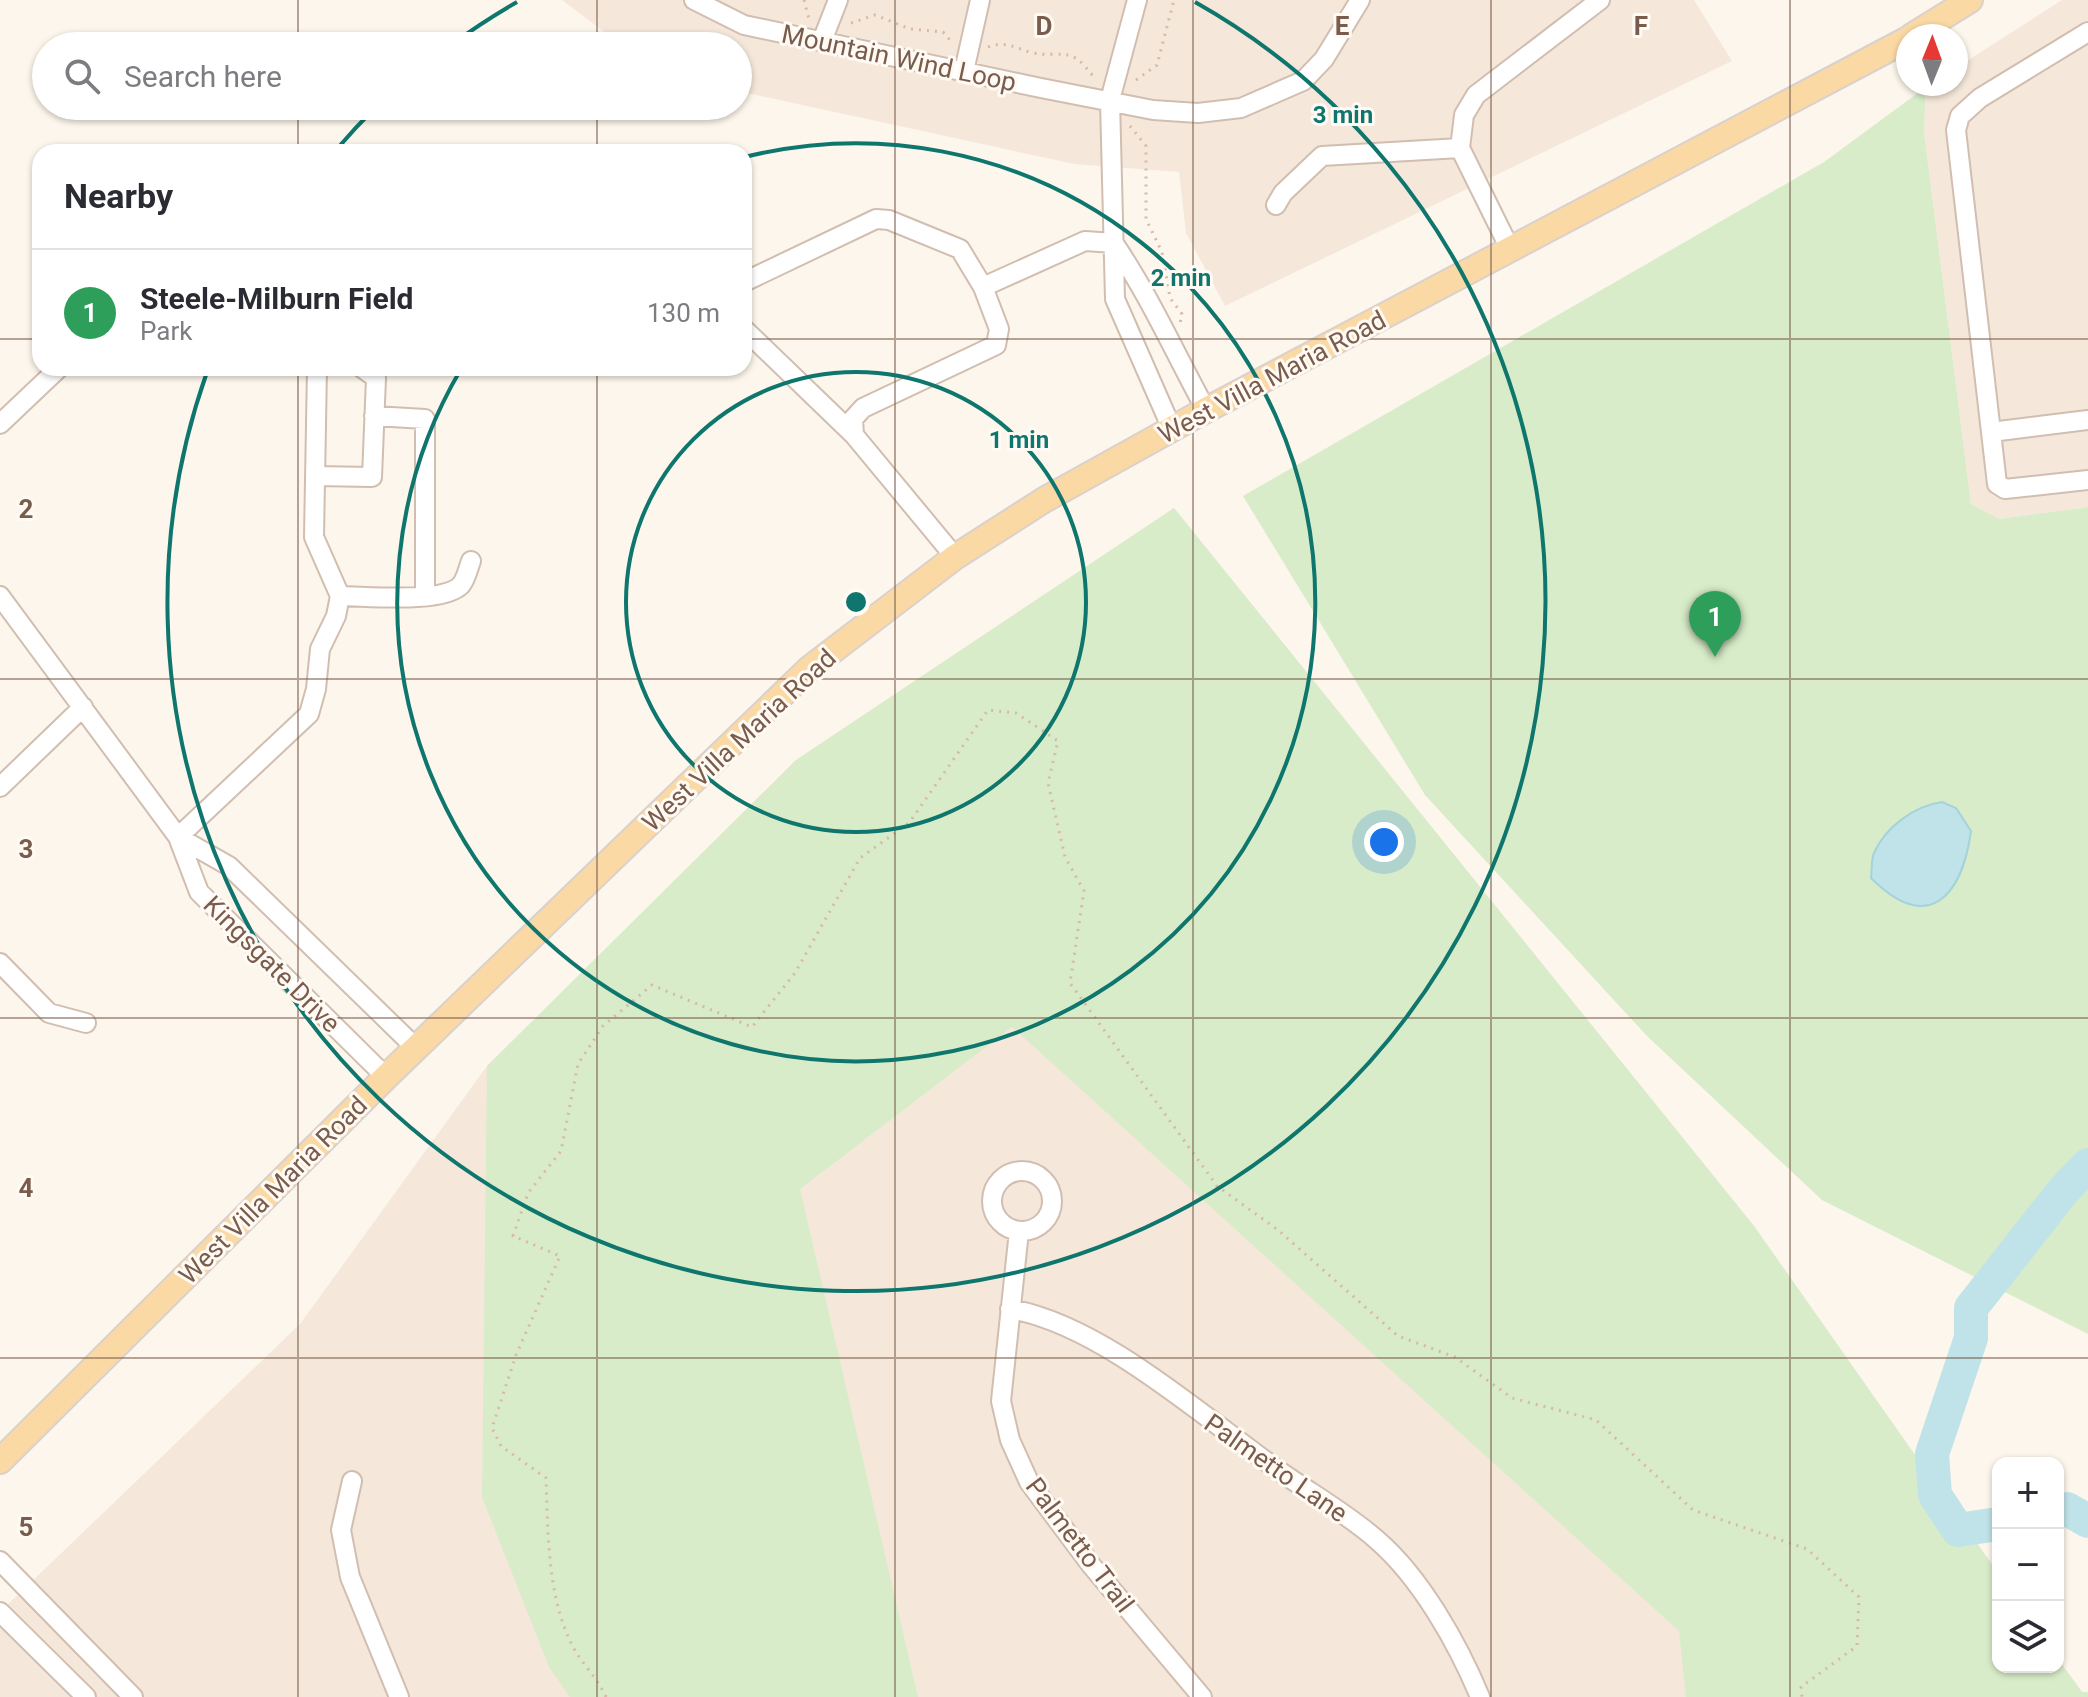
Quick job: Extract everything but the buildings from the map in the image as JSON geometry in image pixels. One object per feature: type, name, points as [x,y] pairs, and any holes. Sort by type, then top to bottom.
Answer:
[{"type":"main road","name":"West Villa Maria Road","points":[[1931,24],[1970,0]]},
{"type":"main road","name":"West Villa Maria Road","points":[[0,1461],[386,1077],[810,668],[955,557],[1044,500],[1206,410],[1896,45]]},
{"type":"street","name":"Mountain Wind Loop","points":[[694,0],[744,25],[1131,105],[1198,113],[1241,108],[1303,81],[1324,59],[1360,0]]},
{"type":"street","points":[[822,41],[838,0]]},
{"type":"street","points":[[964,71],[980,0]]},
{"type":"street","points":[[1137,0],[1110,100],[1115,299],[1172,429]]},
{"type":"street","points":[[1511,251],[1460,148],[1464,115],[1476,95],[1600,0]]},
{"type":"street","points":[[2088,32],[1980,98],[1960,116],[1956,130],[1997,484],[2005,489],[2088,480]]},
{"type":"street","points":[[1276,205],[1283,193],[1322,156],[1460,148]]},
{"type":"street","points":[[752,278],[876,219],[889,220],[960,249],[983,287],[999,329],[996,345],[863,408],[853,419],[854,435]]},
{"type":"street","points":[[983,287],[1085,241],[1114,243]]},
{"type":"street","points":[[1114,243],[1145,291],[1206,410]]},
{"type":"street","points":[[752,337],[854,435],[955,557]]},
{"type":"street","points":[[0,424],[51,376]]},
{"type":"street","points":[[178,837],[309,714],[316,689],[320,649],[340,596],[314,537],[317,376]]},
{"type":"street","points":[[315,476],[372,477],[376,378],[373,376]]},
{"type":"street","points":[[374,416],[425,419],[425,596]]},
{"type":"street","points":[[1991,432],[2088,420]]},
{"type":"street","points":[[340,596],[425,596],[452,592],[463,583],[471,561]]},
{"type":"street","name":"Kingsgate Drive","points":[[0,596],[178,837],[199,892],[386,1077]]},
{"type":"street","points":[[0,787],[83,707]]},
{"type":"street","name":"Kingsgate Drive","points":[[178,837],[229,866],[416,1048]]},
{"type":"street","points":[[0,963],[49,1013],[86,1023]]},
{"type":"street","name":"Palmetto Trail","points":[[1019,1231],[1001,1401],[1010,1440],[1029,1482],[1091,1565],[1202,1697]]},
{"type":"street","name":"Palmetto Lane","points":[[1010,1309],[1042,1315],[1101,1343],[1378,1540],[1423,1595],[1457,1648],[1480,1697]]},
{"type":"street","points":[[352,1481],[341,1530],[350,1577],[399,1697]]},
{"type":"street","points":[[0,1561],[133,1697]]},
{"type":"street","points":[[0,1612],[86,1697]]},
{"type":"path","points":[[1165,335],[1180,324],[1182,314],[1170,298],[1162,252],[1146,219],[1149,155],[1146,146],[1129,125],[1134,82],[1157,65],[1174,0]]},
{"type":"path","points":[[606,1697],[597,1677],[572,1646],[557,1601],[546,1478],[501,1446],[492,1428],[516,1355],[560,1256],[513,1236],[528,1193],[561,1151],[578,1064],[603,1026],[652,985],[752,1027],[795,973],[860,858],[909,823],[988,710],[1016,713],[1058,741],[1048,783],[1065,857],[1084,891],[1070,983],[1217,1186],[1278,1230],[1398,1336],[1455,1357],[1512,1398],[1596,1420],[1693,1510],[1807,1549],[1859,1597],[1857,1646],[1801,1687],[1802,1697]]},
{"type":"shaded area","points":[[562,0],[1694,0],[1732,61],[1225,306],[1186,233],[1179,172],[1074,164],[752,94],[752,32],[604,32]]},
{"type":"shaded area","points":[[2062,0],[2088,0],[2088,507],[1999,519],[1971,504],[1924,132],[1926,96],[1968,96],[1968,60]]},
{"type":"shaded area","points":[[1174,508],[1754,1226],[1992,1564],[1992,1673],[2064,1673],[2064,1667],[2082,1692],[2088,1692],[2088,1697],[0,1697],[0,1612],[300,1324],[487,1066],[796,760]]},
{"type":"green space","points":[[1914,96],[1926,96],[1924,132],[1971,504],[1999,519],[2088,507],[2088,1334],[1822,1200],[1647,1036],[1425,795],[1243,496],[1824,162]]},
{"type":"green space","points":[[1174,508],[1754,1226],[1992,1564],[1992,1673],[2064,1673],[2064,1667],[2082,1692],[2088,1692],[2088,1697],[1686,1697],[1679,1631],[1012,1027],[800,1189],[918,1697],[570,1697],[549,1667],[482,1497],[487,1066],[796,760]]},
{"type":"water","points":[[1942,802],[1956,808],[1971,831],[1960,874],[1939,901],[1925,906],[1909,904],[1891,895],[1871,878],[1873,856],[1886,834],[1902,819]]},
{"type":"waterway","points":[[1992,1525],[1958,1530],[1935,1495],[1932,1454],[1971,1338],[1971,1308],[2063,1191],[2088,1165]]},
{"type":"waterway","points":[[2064,1510],[2088,1521]]},
{"type":"place","name":"Steele-Milburn Field","points":[[1715,657]]}]
